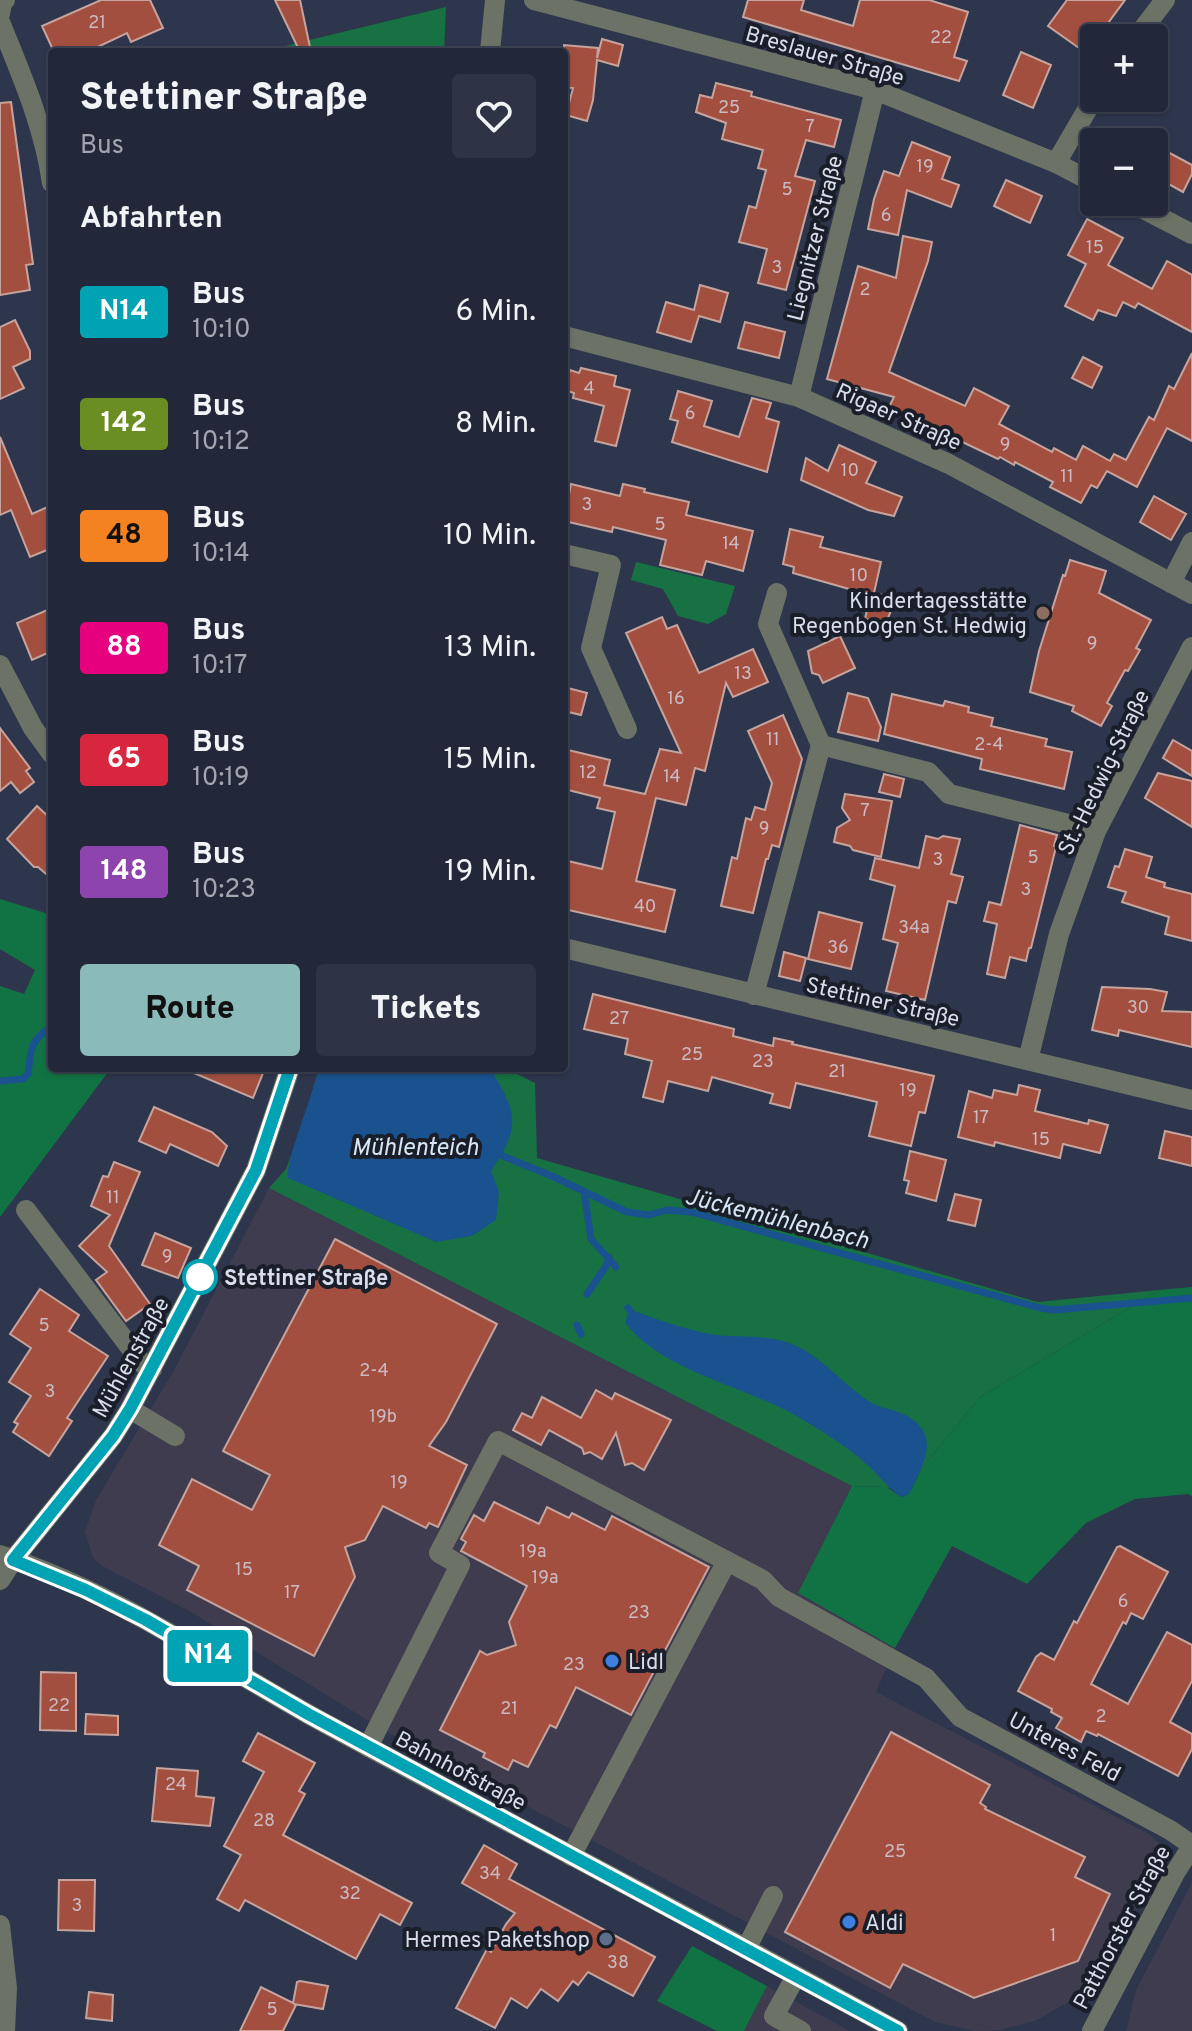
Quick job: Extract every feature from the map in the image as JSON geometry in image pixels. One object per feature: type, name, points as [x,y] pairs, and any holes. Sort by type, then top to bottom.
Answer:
[{"type":"street","points":[[0,14],[5,0]]},
{"type":"street","points":[[490,48],[495,0]]},
{"type":"street","name":"Breslauer Straße","points":[[534,0],[875,90],[1056,163],[1080,176]]},
{"type":"street","points":[[1147,24],[1165,0]]},
{"type":"street","points":[[0,22],[5,49],[24,79],[48,156]]},
{"type":"street","name":"Liegnitzer Straße","points":[[799,397],[875,90]]},
{"type":"street","points":[[1056,163],[1086,112]]},
{"type":"street","points":[[1157,216],[1192,234]]},
{"type":"street","name":"Rigaer Straße","points":[[568,337],[799,397],[949,464],[1192,594]]},
{"type":"street","points":[[1171,583],[1192,542]]},
{"type":"street","points":[[568,555],[611,565],[591,648],[627,729]]},
{"type":"street","points":[[754,995],[821,745],[768,624],[777,593]]},
{"type":"street","name":"St.-Hedwig-Straße","points":[[1028,1060],[1059,934],[1096,831],[1192,647]]},
{"type":"street","points":[[0,665],[33,728],[48,749]]},
{"type":"street","points":[[821,745],[928,772],[949,794],[1096,831]]},
{"type":"street","name":"Stettiner Straße","points":[[568,949],[1192,1100]]},
{"type":"street","name":"Mühlenstraße","points":[[0,1580],[7,1558],[113,1436],[130,1409],[256,1170],[289,1072]]},
{"type":"street","points":[[26,1210],[142,1363],[152,1369]]},
{"type":"street","points":[[130,1409],[175,1436]]},
{"type":"street","points":[[368,1747],[460,1565],[439,1553],[498,1441],[727,1561],[571,1856]]},
{"type":"street","name":"Bahnhofstraße","points":[[7,1558],[86,1590],[146,1620],[368,1747],[898,2031]]},
{"type":"street","name":"Unteres Feld","points":[[727,1561],[763,1580],[779,1597],[926,1678],[960,1717],[1170,1830],[1192,1846]]},
{"type":"street","name":"Patthorster Straße","points":[[1092,2031],[1192,1846]]},
{"type":"street","points":[[746,1949],[773,1896]]},
{"type":"street","points":[[0,1925],[7,1988],[5,2031]]},
{"type":"street","points":[[796,1976],[774,2016],[801,2031]]},
{"type":"shaded area","points":[[269,1188],[852,1486],[798,1593],[895,1648],[876,1692],[1149,1834],[1160,1844],[1163,1856],[1101,1973],[1086,1992],[1035,2021],[1000,2030],[975,2031],[935,2022],[387,1732],[191,1612],[102,1566],[93,1558],[85,1532],[96,1500],[173,1372]]},
{"type":"shaded area","points":[[1192,1883],[1192,2031],[1126,2031],[1136,1990]]},
{"type":"shaded area","points":[[767,1986],[850,2031],[744,2031]]},
{"type":"green space","points":[[446,7],[444,48],[277,48]]},
{"type":"green space","points":[[636,562],[735,586],[726,614],[708,624],[678,616],[663,589],[631,580]]},
{"type":"green space","points":[[0,899],[48,914],[48,1072],[108,1072],[0,1217],[0,986],[24,994],[35,970],[0,949]]},
{"type":"green space","points":[[318,1072],[513,1072],[535,1083],[537,1158],[1038,1302],[1159,1290],[980,1397],[922,1468],[909,1494],[887,1487],[852,1486],[269,1188],[286,1169]]},
{"type":"green space","points":[[1192,1287],[1192,1496],[1135,1499],[1086,1523],[1027,1584],[952,1546],[895,1648],[798,1593],[852,1486],[887,1487],[901,1497],[909,1494],[922,1468],[980,1397],[1159,1290]]},
{"type":"green space","points":[[692,1946],[767,1986],[744,2031],[717,2031],[657,2001]]},
{"type":"water","name":"Mühlenteich","points":[[318,1072],[492,1072],[506,1097],[512,1119],[508,1142],[491,1171],[499,1192],[496,1220],[472,1236],[436,1242],[288,1178],[291,1157]]},
{"type":"water","points":[[634,1311],[700,1332],[784,1341],[814,1356],[867,1400],[914,1421],[922,1429],[927,1449],[909,1494],[901,1497],[848,1449],[793,1414],[661,1354],[625,1323],[628,1314]]},
{"type":"building","points":[[101,0],[150,0],[163,28],[131,42],[127,33],[95,48],[52,48],[42,26]]},
{"type":"building","points":[[275,0],[300,0],[310,48],[298,48]]},
{"type":"building","points":[[748,0],[804,0],[801,10],[853,26],[860,0],[929,0],[968,12],[954,57],[967,61],[959,81],[743,17]]},
{"type":"building","points":[[1067,0],[1125,0],[1107,24],[1080,24],[1080,49],[1048,26]]},
{"type":"building","points":[[602,39],[623,45],[618,66],[597,60],[593,100],[587,121],[568,116],[573,88],[568,87],[568,48],[564,45],[598,48],[597,58]]},
{"type":"building","points":[[1021,52],[1051,65],[1033,108],[1003,95]]},
{"type":"building","points":[[716,83],[752,92],[751,96],[841,120],[834,147],[806,140],[795,176],[815,181],[786,290],[758,283],[767,249],[739,242],[749,206],[756,208],[766,170],[758,168],[763,150],[722,139],[726,123],[696,112],[700,95],[712,98]]},
{"type":"building","points":[[11,102],[33,264],[26,265],[30,290],[0,295],[0,103]]},
{"type":"building","points":[[912,142],[950,157],[942,179],[959,185],[951,207],[907,190],[898,235],[868,229],[884,171],[899,176]]},
{"type":"building","points":[[1168,152],[1192,165],[1192,174],[1183,192],[1168,184]]},
{"type":"building","points":[[1006,180],[1042,196],[1030,223],[994,206]]},
{"type":"building","points":[[1087,219],[1123,238],[1108,265],[1152,289],[1167,261],[1192,275],[1192,332],[1138,303],[1135,308],[1123,302],[1116,316],[1098,310],[1093,320],[1065,306],[1086,264],[1068,255]]},
{"type":"building","points":[[903,236],[932,242],[889,372],[965,406],[974,388],[1009,406],[999,424],[1052,452],[1054,448],[1076,460],[1083,446],[1110,461],[1114,454],[1126,460],[1149,417],[1154,420],[1169,386],[1174,389],[1192,353],[1192,441],[1167,428],[1137,487],[1107,471],[1097,488],[1091,485],[1081,503],[1050,487],[1053,482],[1015,462],[1014,465],[1000,457],[998,459],[889,407],[894,397],[827,379],[858,266],[896,278]]},
{"type":"building","points":[[700,285],[728,293],[720,322],[699,316],[691,342],[657,332],[666,302],[694,310]]},
{"type":"building","points":[[15,320],[30,351],[30,359],[13,367],[24,388],[0,399],[0,327]]},
{"type":"building","points":[[745,322],[785,332],[779,358],[738,348]]},
{"type":"building","points":[[1083,357],[1102,367],[1092,388],[1072,378]]},
{"type":"building","points":[[581,368],[616,376],[614,386],[630,390],[616,446],[595,441],[604,406],[573,398],[574,393],[568,391],[570,370],[579,373]]},
{"type":"building","points":[[678,391],[712,401],[704,426],[739,437],[752,398],[771,403],[766,418],[779,422],[767,472],[672,442],[678,421],[670,419]]},
{"type":"building","points":[[0,437],[32,514],[48,507],[48,550],[30,557],[11,510],[0,515]]},
{"type":"building","points":[[839,445],[876,462],[866,483],[902,497],[894,516],[868,510],[801,480],[806,458],[828,471]]},
{"type":"building","points":[[571,484],[620,496],[623,484],[689,502],[686,515],[753,531],[743,571],[706,561],[702,575],[660,565],[666,540],[613,527],[612,532],[568,522]]},
{"type":"building","points":[[1154,496],[1186,514],[1171,540],[1140,522]]},
{"type":"building","points":[[790,529],[823,537],[820,547],[881,562],[874,593],[896,598],[886,623],[865,619],[870,595],[793,573],[794,567],[783,564]]},
{"type":"building","points":[[1070,560],[1106,571],[1099,593],[1151,620],[1136,648],[1140,650],[1107,703],[1112,706],[1101,726],[1072,711],[1074,706],[1030,692],[1039,651]]},
{"type":"building","points":[[48,610],[48,653],[32,660],[17,623]]},
{"type":"building","points":[[662,617],[667,629],[677,625],[699,673],[753,649],[768,682],[733,697],[726,683],[705,771],[695,768],[686,805],[656,798],[636,881],[675,890],[665,932],[568,910],[568,861],[602,869],[615,812],[597,808],[600,798],[568,790],[568,750],[610,760],[604,785],[645,794],[660,749],[681,753],[626,633]]},
{"type":"building","points":[[840,636],[855,668],[823,683],[819,675],[812,673],[808,651]]},
{"type":"building","points":[[568,688],[587,693],[581,715],[568,712]]},
{"type":"building","points":[[848,693],[868,698],[881,727],[878,741],[838,732]]},
{"type":"building","points":[[892,694],[943,706],[945,701],[969,707],[968,712],[993,718],[991,726],[1047,739],[1045,746],[1072,752],[1064,789],[980,769],[982,759],[884,734]]},
{"type":"building","points":[[783,715],[802,759],[779,847],[772,845],[766,859],[753,913],[721,906],[732,857],[737,859],[746,818],[751,820],[755,807],[765,810],[772,783],[748,731]]},
{"type":"building","points":[[0,728],[30,768],[26,771],[34,782],[20,793],[11,782],[0,791]]},
{"type":"building","points":[[1173,740],[1192,751],[1192,776],[1163,758]]},
{"type":"building","points":[[1158,773],[1192,781],[1192,827],[1145,798]]},
{"type":"building","points":[[884,774],[904,779],[900,797],[879,792]]},
{"type":"building","points":[[845,794],[892,801],[881,857],[834,842],[837,828],[850,820],[842,808]]},
{"type":"building","points":[[37,806],[48,816],[48,876],[34,867],[7,839]]},
{"type":"building","points":[[1020,825],[1057,835],[1056,847],[1026,961],[1010,957],[1005,978],[987,974],[997,924],[984,921],[989,902],[1001,905]]},
{"type":"building","points":[[926,836],[960,839],[951,874],[963,877],[956,903],[948,901],[925,1000],[886,991],[898,943],[883,939],[895,886],[870,879],[875,858],[919,868]]},
{"type":"building","points":[[1125,849],[1152,857],[1146,877],[1165,883],[1164,887],[1192,894],[1192,941],[1165,934],[1169,917],[1122,902],[1126,892],[1108,887]]},
{"type":"building","points":[[819,912],[862,923],[851,969],[808,959]]},
{"type":"building","points":[[784,952],[806,958],[800,981],[779,976]]},
{"type":"building","points":[[1102,987],[1167,992],[1162,1011],[1192,1012],[1192,1047],[1119,1030],[1118,1036],[1092,1030]]},
{"type":"building","points":[[593,994],[734,1029],[733,1036],[773,1046],[774,1038],[934,1076],[925,1113],[919,1112],[911,1146],[869,1136],[877,1102],[796,1083],[790,1108],[770,1103],[773,1094],[712,1077],[708,1091],[668,1081],[663,1102],[643,1097],[652,1061],[625,1054],[628,1039],[584,1029]]},
{"type":"building","points":[[191,1072],[263,1072],[253,1098]]},
{"type":"building","points":[[1019,1085],[1040,1090],[1035,1111],[1088,1124],[1089,1120],[1108,1125],[1100,1153],[1063,1144],[1060,1158],[995,1142],[994,1146],[958,1137],[969,1091],[992,1098],[994,1090],[1017,1095]]},
{"type":"building","points":[[154,1107],[212,1132],[227,1146],[218,1166],[170,1144],[166,1153],[139,1141]]},
{"type":"building","points":[[1165,1131],[1192,1137],[1192,1166],[1159,1158]]},
{"type":"building","points":[[910,1151],[946,1160],[936,1201],[906,1193],[909,1181],[904,1180]]},
{"type":"building","points":[[114,1162],[140,1172],[109,1246],[150,1304],[126,1321],[96,1280],[107,1272],[79,1246],[110,1215],[91,1206],[103,1176],[108,1177]]},
{"type":"building","points":[[955,1194],[981,1200],[975,1226],[948,1220]]},
{"type":"building","points":[[155,1233],[191,1248],[178,1278],[142,1265]]},
{"type":"building","points":[[335,1239],[497,1324],[446,1422],[429,1446],[467,1465],[438,1527],[429,1523],[426,1528],[383,1506],[365,1540],[345,1547],[355,1577],[314,1656],[187,1590],[199,1566],[159,1545],[192,1479],[252,1510],[270,1475],[223,1451]]},
{"type":"building","points":[[40,1289],[79,1315],[69,1331],[108,1356],[67,1418],[72,1421],[49,1456],[13,1432],[18,1424],[14,1422],[31,1396],[9,1382],[31,1348],[10,1334]]},
{"type":"building","points":[[596,1390],[612,1399],[615,1393],[671,1420],[644,1470],[632,1463],[625,1465],[616,1433],[602,1459],[590,1452],[584,1454],[582,1448],[549,1430],[541,1445],[513,1430],[522,1413],[532,1418],[542,1397],[581,1418]]},
{"type":"building","points":[[494,1502],[539,1524],[547,1507],[569,1518],[572,1513],[605,1530],[612,1516],[709,1567],[631,1715],[576,1687],[556,1728],[550,1725],[528,1767],[513,1760],[508,1770],[483,1757],[485,1753],[440,1730],[480,1651],[487,1655],[516,1645],[509,1622],[527,1586],[461,1551],[466,1542],[461,1539],[474,1515],[484,1521]]},
{"type":"building","points":[[1120,1546],[1168,1572],[1143,1619],[1131,1613],[1126,1624],[1123,1622],[1091,1684],[1128,1704],[1167,1632],[1192,1645],[1192,1681],[1170,1722],[1192,1734],[1192,1749],[1178,1776],[1098,1734],[1086,1731],[1081,1742],[1056,1728],[1062,1718],[1051,1712],[1052,1709],[1018,1691],[1036,1657],[1041,1653],[1054,1660]]},
{"type":"building","points":[[41,1672],[76,1673],[76,1731],[40,1730]]},
{"type":"building","points":[[86,1714],[118,1716],[118,1735],[85,1734]]},
{"type":"building","points":[[891,1732],[990,1785],[980,1803],[985,1809],[1085,1857],[1075,1877],[1110,1894],[1078,1961],[974,1998],[903,1964],[890,1988],[785,1932]]},
{"type":"building","points":[[258,1733],[315,1763],[299,1791],[305,1794],[283,1835],[412,1903],[400,1925],[380,1914],[356,1959],[245,1900],[239,1911],[217,1899],[241,1855],[224,1846],[264,1772],[243,1761]]},
{"type":"building","points":[[157,1768],[198,1771],[196,1796],[214,1798],[210,1826],[152,1821]]},
{"type":"building","points":[[484,1845],[517,1864],[509,1879],[655,1957],[633,1996],[588,1972],[578,1985],[573,1981],[558,2001],[541,1989],[527,2008],[511,1998],[495,2028],[456,2008],[487,1949],[491,1952],[515,1913],[462,1883]]},
{"type":"building","points":[[59,1880],[95,1880],[94,1931],[58,1930]]},
{"type":"building","points":[[297,1982],[328,1986],[323,2009],[294,2004],[283,2031],[240,2031],[261,1987],[293,2003]]},
{"type":"building","points":[[89,1992],[113,1995],[112,2021],[86,2018]]},
{"type":"waterway","name":"Jückemühlenbach","points":[[0,1081],[23,1079],[28,1074],[33,1046],[48,1029]]},
{"type":"waterway","name":"Jückemühlenbach","points":[[493,1152],[627,1212],[649,1215],[667,1210],[691,1212],[1040,1308],[1054,1310],[1192,1298]]},
{"type":"waterway","points":[[584,1192],[591,1239],[616,1267]]},
{"type":"waterway","points":[[587,1294],[609,1257]]},
{"type":"waterway","points":[[628,1308],[631,1312]]},
{"type":"waterway","points":[[577,1325],[581,1334]]},
{"type":"bus line","name":"N14","points":[[289,1072],[256,1170],[130,1409],[113,1436],[13,1560],[86,1590],[146,1620],[423,1777],[898,2031]]},
{"type":"place","name":"Kindertagesstätte Regenbogen St. Hedwig","points":[[1043,613]]},
{"type":"place","name":"Stettiner Straße","points":[[200,1277]]},
{"type":"place","name":"Lidl","points":[[612,1661]]},
{"type":"place","name":"Aldi","points":[[849,1922]]},
{"type":"place","name":"Hermes Paketshop","points":[[606,1939]]}]
